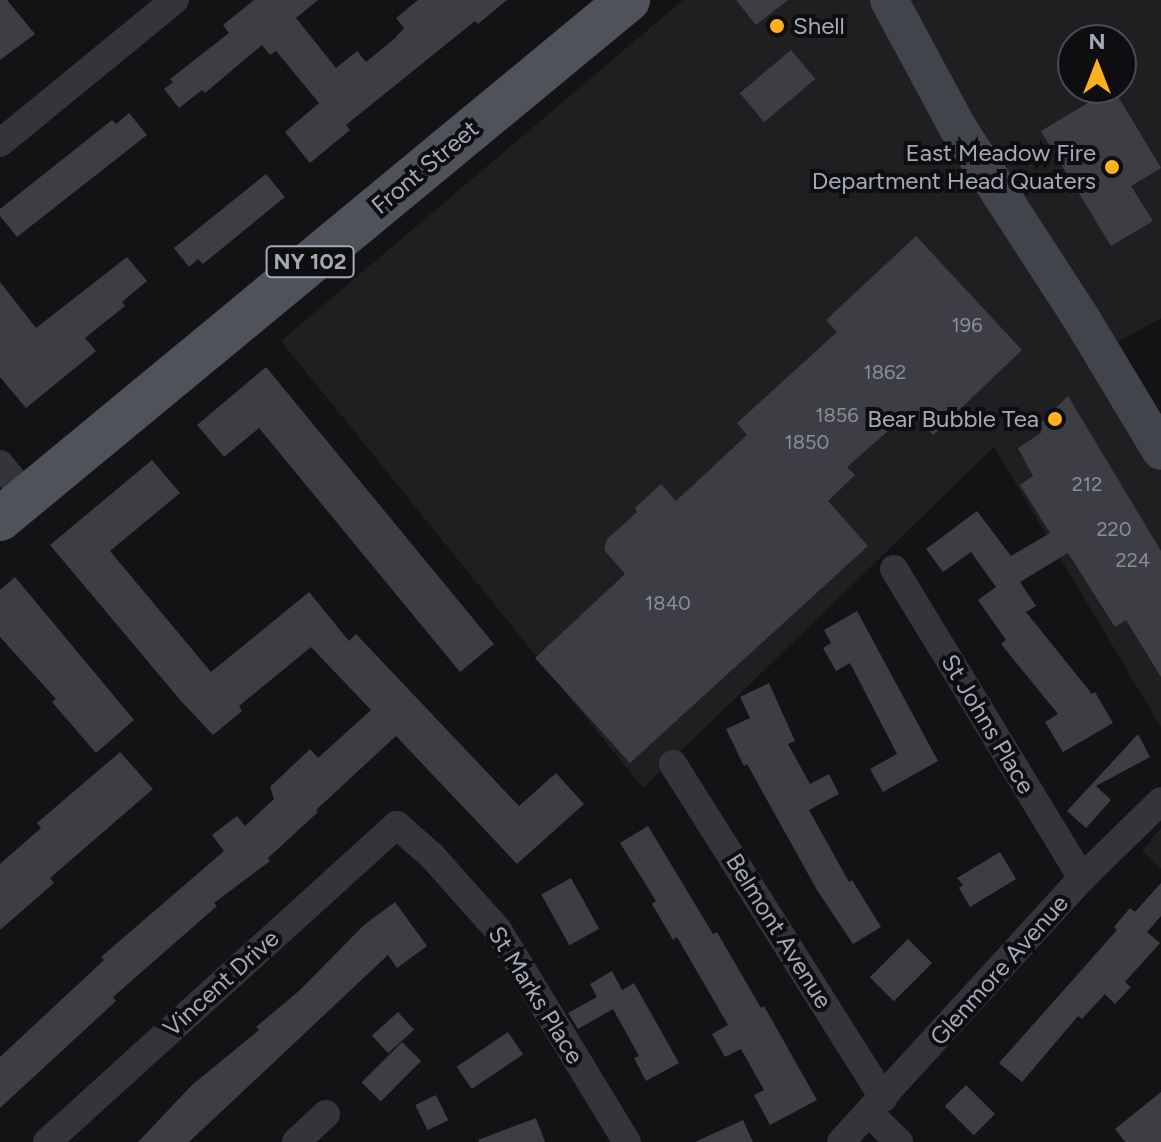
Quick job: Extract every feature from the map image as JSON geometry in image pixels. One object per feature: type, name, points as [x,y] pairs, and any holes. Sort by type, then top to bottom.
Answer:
[{"type":"main road","name":"Front Street","points":[[14,508],[628,0]]},
{"type":"street","points":[[0,143],[175,0]]},
{"type":"street","points":[[889,0],[958,128],[1084,323],[1161,451]]},
{"type":"street","points":[[0,464],[14,508]]},
{"type":"street","name":"St Johns Place","points":[[894,569],[1082,878]]},
{"type":"street","name":"Belmont Avenue","points":[[673,764],[899,1142]]},
{"type":"street","name":"Glenmore Avenue","points":[[841,1142],[1082,878],[1161,801]]},
{"type":"street","name":"Vincent Drive","points":[[47,1142],[397,825]]},
{"type":"street","name":"St Marks Place","points":[[397,825],[432,856],[498,930],[627,1142]]},
{"type":"street","points":[[296,1142],[326,1114]]},
{"type":"shaded area","points":[[683,0],[1161,0],[1161,318],[1118,342],[1161,414],[1161,727],[994,447],[643,788],[281,341]]},
{"type":"shaded area","points":[[1161,828],[1161,869],[1142,851]]},
{"type":"building","points":[[0,0],[7,0],[35,34],[0,60]]},
{"type":"building","points":[[254,0],[318,0],[296,18],[336,68],[357,51],[366,62],[395,38],[404,28],[396,18],[418,0],[507,0],[478,24],[475,21],[346,125],[350,130],[310,163],[285,132],[319,103],[276,51],[270,55],[262,45],[205,93],[202,90],[179,108],[164,89],[173,82],[170,79],[229,33],[223,25]]},
{"type":"building","points":[[736,0],[788,0],[756,25]]},
{"type":"building","points":[[791,50],[815,79],[764,122],[740,93]]},
{"type":"building","name":"East Meadow Fire Department Head Quaters","points":[[1086,104],[1123,104],[1161,168],[1131,186],[1153,221],[1111,246],[1041,131]]},
{"type":"building","points":[[129,113],[147,135],[17,237],[0,216],[0,209],[112,120],[116,124]]},
{"type":"building","points":[[266,174],[285,197],[203,264],[198,259],[189,267],[174,248]]},
{"type":"building","points":[[916,236],[1022,350],[933,435],[911,411],[847,467],[855,475],[828,501],[868,546],[630,763],[535,658],[625,574],[604,550],[607,539],[637,512],[635,508],[661,484],[676,501],[747,435],[737,423],[837,332],[826,320]]},
{"type":"building","points":[[127,257],[147,281],[122,302],[125,306],[85,338],[96,351],[26,408],[0,377],[0,282],[36,328]]},
{"type":"building","points":[[266,367],[494,644],[460,672],[259,428],[224,457],[197,425]]},
{"type":"building","points":[[1068,396],[1161,551],[1161,677],[1126,620],[1115,627],[1068,553],[1020,582],[1036,606],[1026,612],[1092,694],[1095,692],[1113,723],[1063,752],[1045,722],[1058,714],[1001,644],[1006,640],[978,600],[996,587],[971,552],[943,572],[926,549],[977,511],[1011,556],[1050,533],[1020,485],[1033,476],[1018,448],[1041,433],[1037,426]]},
{"type":"building","points":[[152,460],[180,493],[110,551],[211,672],[309,592],[349,641],[356,634],[519,806],[556,773],[584,804],[517,864],[396,736],[316,810],[318,812],[268,858],[270,861],[214,903],[217,906],[113,997],[116,1001],[0,1108],[0,1057],[104,960],[101,957],[224,851],[212,835],[237,816],[245,826],[274,799],[270,787],[310,749],[318,758],[371,710],[311,647],[239,706],[242,711],[213,735],[181,701],[50,545]]},
{"type":"building","points":[[15,577],[134,720],[96,753],[52,702],[56,699],[0,637],[0,590]]},
{"type":"building","points":[[857,611],[938,761],[883,792],[870,769],[897,754],[850,663],[836,671],[823,648],[831,643],[824,630]]},
{"type":"building","points":[[769,683],[795,741],[788,744],[810,784],[829,774],[839,794],[809,810],[849,882],[852,880],[881,927],[853,944],[817,890],[747,764],[744,766],[726,729],[750,718],[740,697]]},
{"type":"building","points":[[1138,734],[1150,757],[1096,786],[1111,800],[1086,828],[1067,811]]},
{"type":"building","points":[[120,752],[153,789],[50,878],[54,883],[0,930],[0,864],[41,828],[37,823]]},
{"type":"building","points":[[648,826],[713,934],[717,932],[761,1008],[764,1006],[817,1100],[770,1125],[754,1095],[764,1090],[741,1049],[725,1057],[712,1034],[728,1025],[677,937],[673,940],[652,904],[656,901],[620,843]]},
{"type":"building","points":[[1000,852],[1016,879],[970,907],[959,888],[963,885],[957,878]]},
{"type":"building","points":[[571,878],[599,929],[569,945],[541,894]]},
{"type":"building","points":[[1161,883],[1161,916],[1147,932],[1160,943],[1125,982],[1131,987],[1115,1004],[1105,994],[1082,1019],[1078,1016],[1022,1082],[999,1063],[1117,930],[1114,927],[1130,908],[1135,912]]},
{"type":"building","points":[[395,902],[427,946],[397,968],[388,955],[189,1142],[138,1142],[192,1085],[259,1030],[256,1027],[300,990],[364,925]]},
{"type":"building","points":[[908,939],[932,963],[894,1001],[870,977]]},
{"type":"building","points":[[612,971],[622,990],[634,983],[679,1063],[646,1081],[634,1058],[639,1056],[613,1009],[578,1029],[568,1013],[597,997],[590,984]]},
{"type":"building","points":[[398,1012],[414,1030],[388,1053],[372,1035]]},
{"type":"building","points":[[508,1032],[523,1054],[472,1089],[457,1067]]},
{"type":"building","points":[[402,1042],[421,1061],[381,1101],[362,1082]]},
{"type":"building","points":[[966,1085],[995,1114],[974,1135],[945,1106]]},
{"type":"building","points":[[1161,1092],[1161,1142],[1125,1142],[1115,1129]]},
{"type":"building","points":[[436,1095],[448,1120],[428,1130],[415,1105]]},
{"type":"building","points":[[536,1118],[545,1142],[478,1140]]},
{"type":"building","points":[[743,1120],[753,1142],[695,1142]]},
{"type":"place","name":"Shell","points":[[777,26]]},
{"type":"place","name":"East Meadow Fire Department Head Quaters","points":[[1112,167]]},
{"type":"place","name":"Bear Bubble Tea","points":[[1055,419]]}]
